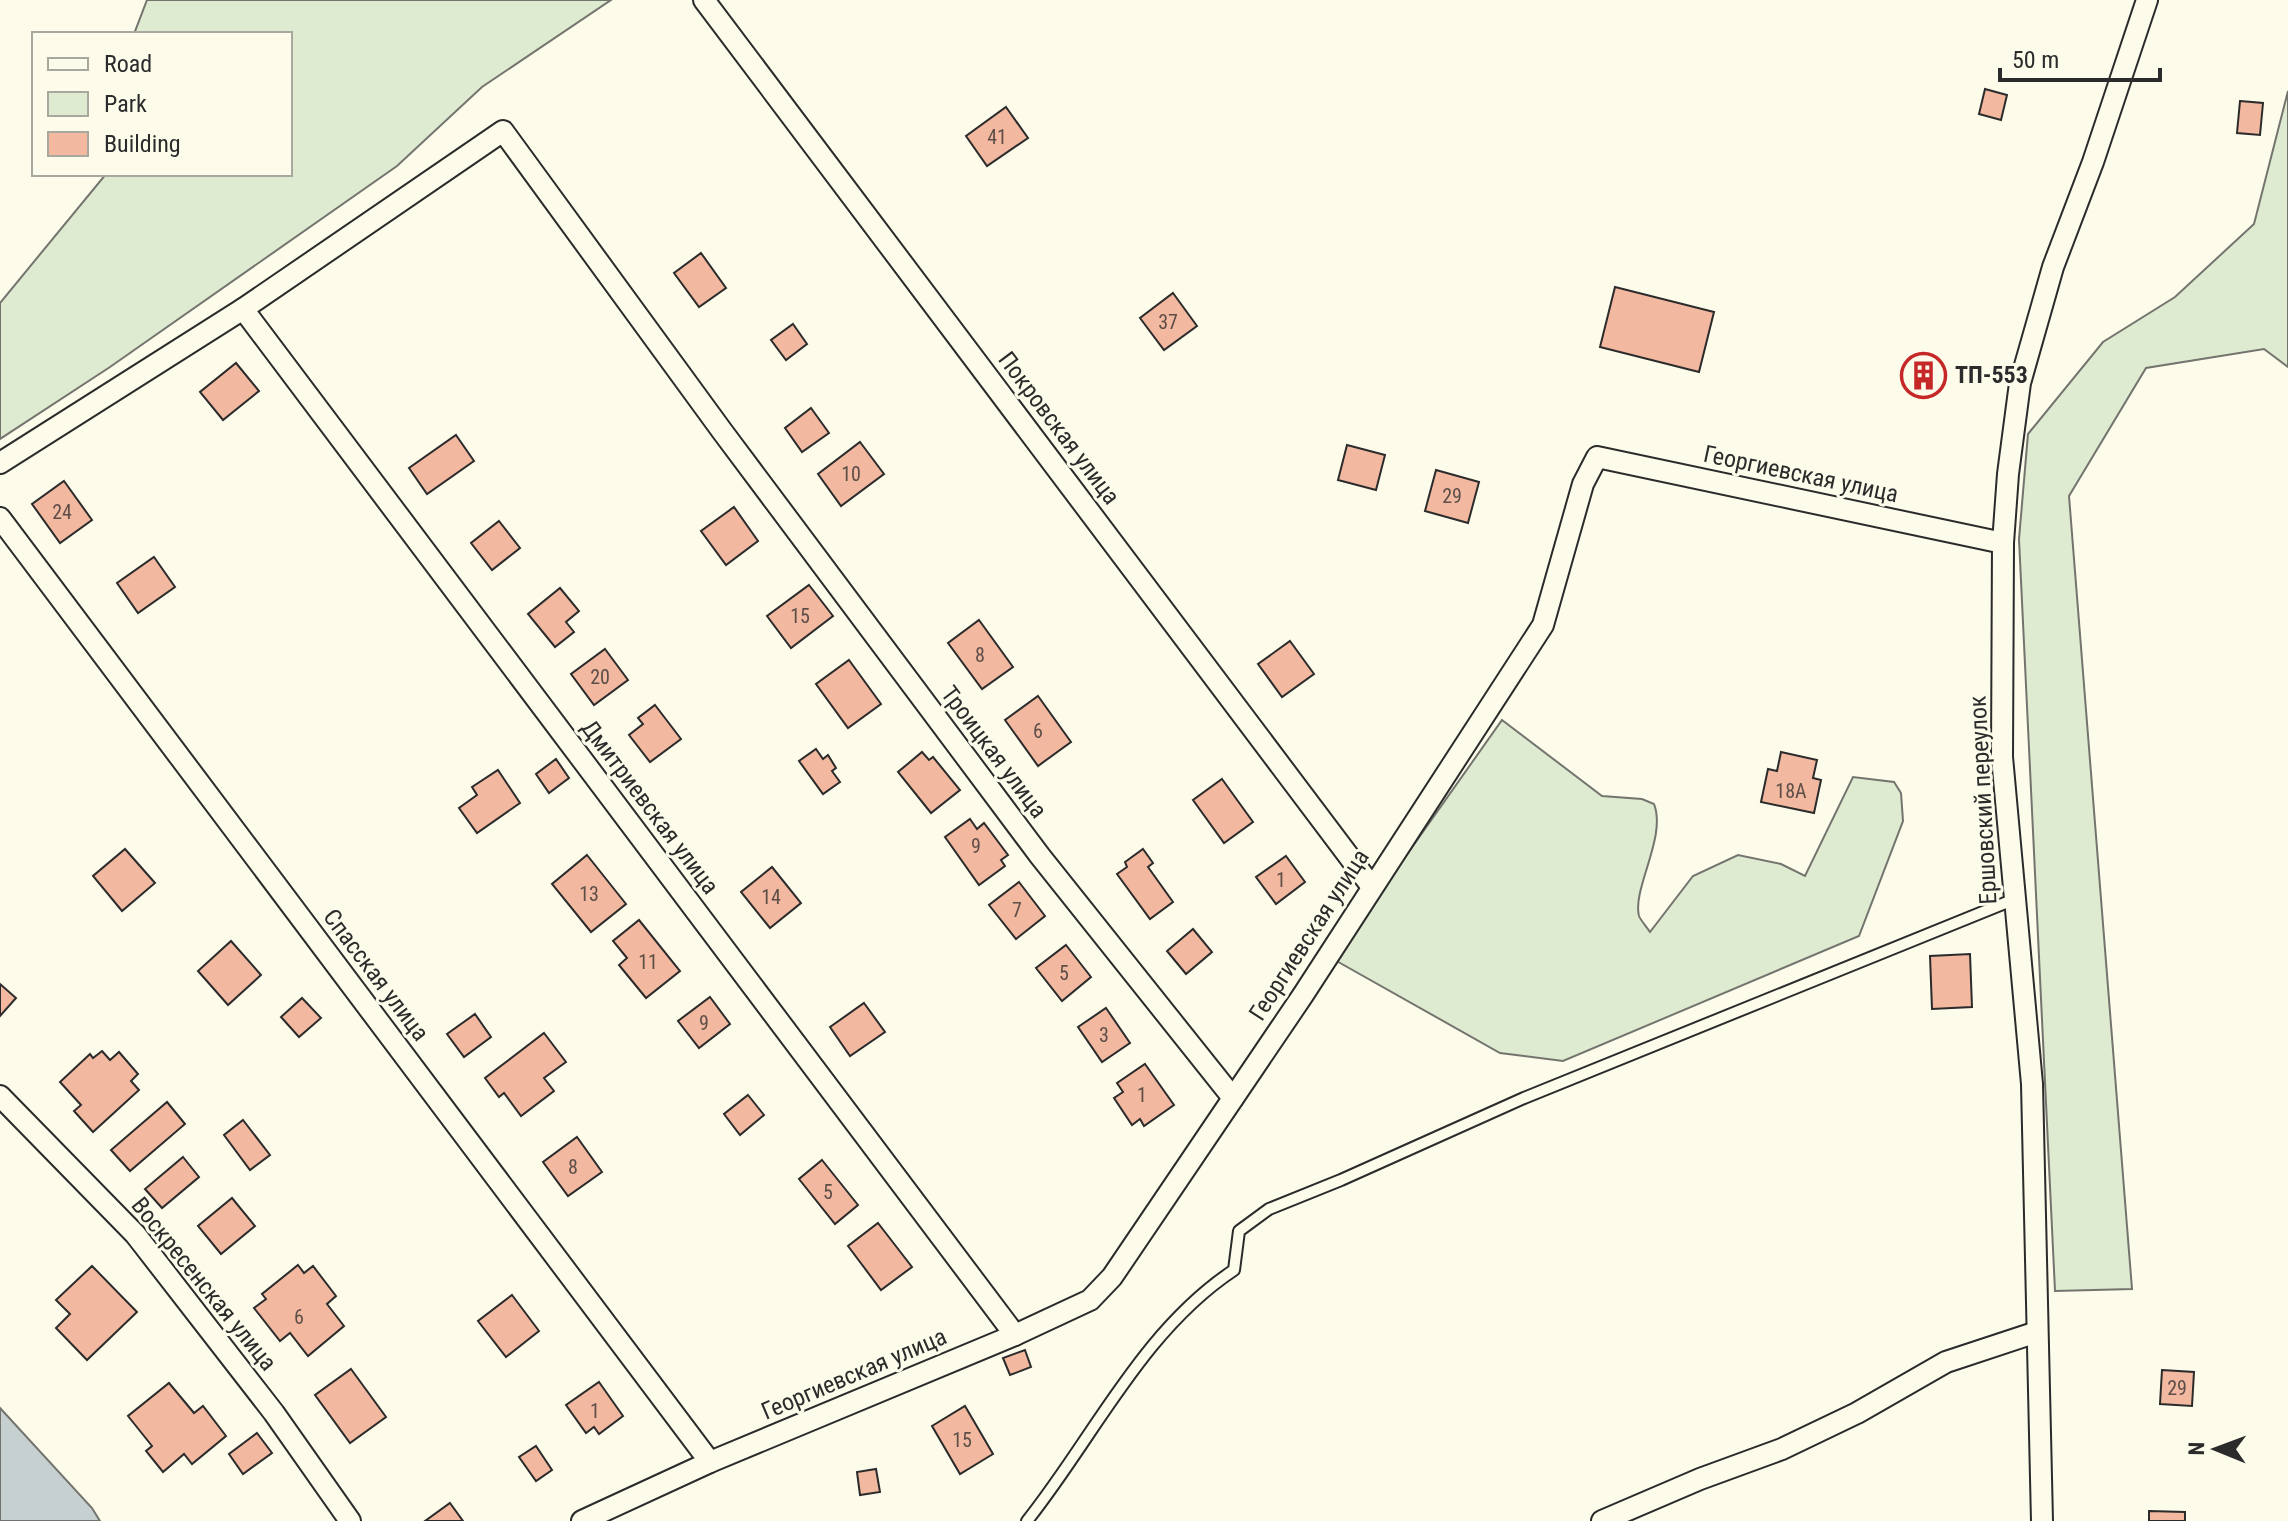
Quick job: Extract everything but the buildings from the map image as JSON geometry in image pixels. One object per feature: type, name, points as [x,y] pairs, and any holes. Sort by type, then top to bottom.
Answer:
[{"type":"street","name":"Покровская улица","points":[[704,0],[1372,887]]},
{"type":"street","name":"Ершовский переулок","points":[[2042,1521],[2032,1084],[2002,757],[2003,543],[2020,383],[2053,267],[2093,162],[2147,0]]},
{"type":"street","name":"Троицкая улица","points":[[243,309],[503,131],[722,431],[1040,856],[1233,1098]]},
{"type":"street","points":[[0,463],[243,309]]},
{"type":"street","name":"Дмитриевская улица","points":[[243,309],[1015,1335]]},
{"type":"street","name":"Георгиевская улица","points":[[582,1521],[710,1462],[1015,1335],[1090,1300],[1112,1277],[1543,625],[1583,484],[1597,457],[2003,543]]},
{"type":"street","name":"Спасская улица","points":[[0,518],[710,1462]]},
{"type":"street","name":"Воскресенская улица","points":[[0,1096],[135,1234],[274,1413],[350,1521]]},
{"type":"street","points":[[1602,1521],[1700,1479],[1782,1449],[1857,1413],[1946,1362],[2037,1332]]},
{"type":"lane","points":[[1027,1521],[1099,1415],[1165,1332],[1208,1287],[1234,1270],[1239,1231],[1269,1209],[1524,1098],[2015,899]]},
{"type":"green space","points":[[147,0],[611,0],[482,87],[397,166],[110,367],[0,439],[0,303],[104,176],[292,176],[292,32],[135,32]]},
{"type":"green space","points":[[2288,91],[2288,367],[2264,349],[2146,368],[2069,496],[2132,1289],[2055,1291],[2019,539],[2028,434],[2103,342],[2175,297],[2254,224]]},
{"type":"green space","points":[[1502,720],[1602,796],[1642,799],[1654,804],[1656,832],[1638,905],[1639,916],[1650,932],[1693,876],[1738,855],[1781,864],[1805,876],[1853,777],[1894,782],[1901,793],[1903,821],[1859,936],[1563,1061],[1500,1053],[1333,959]]},
{"type":"shaded area","points":[[0,1408],[92,1508],[100,1521],[0,1521]]},
{"type":"place","name":"ТП-553","points":[[1924,375]]}]
